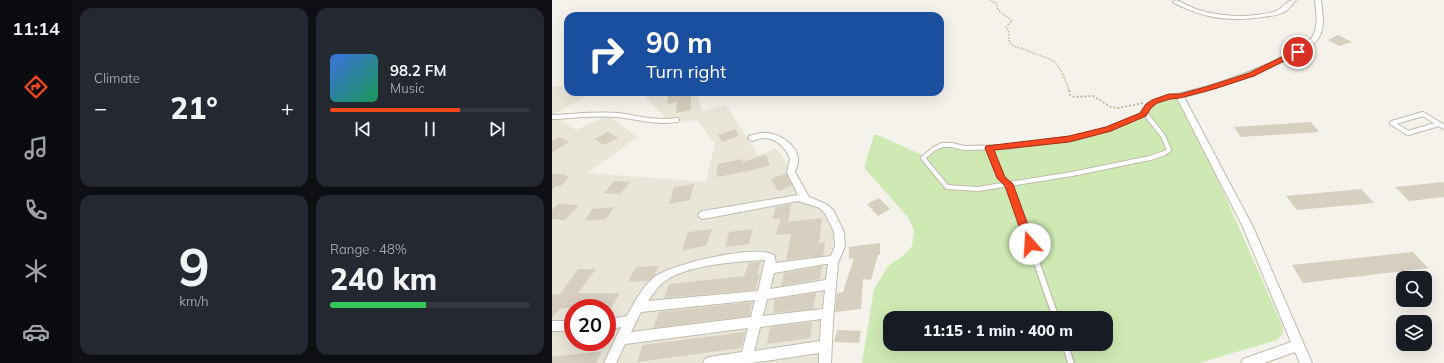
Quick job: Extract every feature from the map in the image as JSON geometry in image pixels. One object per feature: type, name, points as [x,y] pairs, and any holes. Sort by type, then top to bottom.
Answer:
[{"type":"street","points":[[1176,2],[1198,12],[1232,18],[1244,18],[1276,14],[1285,9],[1293,0]]},
{"type":"street","points":[[1306,363],[1248,227],[1180,96],[1212,88],[1260,71],[1306,47],[1315,38],[1319,29],[1320,23],[1318,0]]},
{"type":"street","points":[[752,138],[765,135],[772,136],[785,145],[792,154],[794,164],[791,172],[805,199]]},
{"type":"street","points":[[703,215],[790,198],[805,199],[823,206],[830,213],[839,232],[840,246],[834,260],[828,313],[825,363]]},
{"type":"street","points":[[610,363],[639,307],[658,280],[666,274],[676,270],[725,260],[767,256],[770,258],[771,262],[746,360]]},
{"type":"street","points":[[769,268],[834,260]]},
{"type":"street","points":[[639,307],[762,295],[831,284]]},
{"type":"street","points":[[622,338],[828,313]]},
{"type":"street","points":[[616,323],[632,320]]},
{"type":"street","points":[[552,326],[564,326]]},
{"type":"street","points":[[1247,363],[1298,345]]},
{"type":"street","points":[[709,363],[746,360],[826,346]]},
{"type":"lane","points":[[1145,113],[1168,143],[1169,150],[1165,153],[1150,158],[1072,174],[971,189],[947,187],[923,158],[934,149],[942,145],[952,145],[964,148],[989,148],[1076,138],[1108,129],[1145,113],[1150,104],[1169,96],[1180,96]]},
{"type":"lane","points":[[1423,114],[1442,125],[1408,133],[1392,123],[1423,114]]},
{"type":"lane","points":[[552,117],[617,115],[649,121],[661,122],[677,120]]},
{"type":"lane","points":[[989,148],[1001,178],[1009,184],[1054,311]]},
{"type":"lane","points":[[1067,351],[1071,363]]},
{"type":"path","points":[[990,0],[997,4],[997,8],[1002,14],[1012,21],[1006,28],[1009,35],[1008,40],[1011,45],[1053,61],[1067,81],[1070,95],[1075,97],[1093,96],[1111,107],[1118,108],[1138,103],[1150,104]]},
{"type":"shaded area","points":[[552,86],[564,88],[564,96],[586,96],[553,115],[576,130],[609,115],[637,137],[588,173],[706,182],[715,143],[697,120],[670,123],[645,96],[697,96],[702,111],[726,105],[758,155],[776,148],[834,229],[823,363],[552,363]]},
{"type":"green space","points":[[1176,97],[1183,101],[1283,327],[1283,333],[1277,340],[1199,363],[862,363],[874,289],[889,265],[903,256],[912,246],[914,230],[907,216],[865,169],[865,164],[874,135],[878,135],[922,155],[928,150],[939,145],[988,150],[1076,140],[1143,116],[1157,102]]},
{"type":"building","points":[[1338,35],[1352,42],[1339,46],[1328,40]]},
{"type":"building","points":[[668,96],[691,96],[691,110],[676,113],[677,102],[667,104]]},
{"type":"building","points":[[1311,122],[1319,132],[1241,137],[1234,127]]},
{"type":"building","points":[[735,129],[739,136],[722,142],[718,135]]},
{"type":"building","points":[[608,132],[618,138],[604,145],[594,139]]},
{"type":"building","points":[[559,137],[569,142],[552,152],[552,141]]},
{"type":"building","points":[[766,155],[770,165],[749,171],[716,177],[718,164],[743,159],[742,162]]},
{"type":"building","points":[[786,173],[792,186],[778,191],[771,179]]},
{"type":"building","points":[[552,174],[566,174],[564,176],[569,176],[561,186],[556,186],[552,190]]},
{"type":"building","points":[[614,181],[630,182],[620,194],[604,193]]},
{"type":"building","points":[[1444,182],[1444,197],[1409,201],[1395,187]]},
{"type":"building","points":[[694,184],[690,200],[669,204],[674,187]]},
{"type":"building","points":[[1361,189],[1374,203],[1297,210],[1286,196]]},
{"type":"building","points":[[879,198],[890,209],[878,216],[867,204]]},
{"type":"building","points":[[558,204],[579,205],[565,220],[552,219],[552,210]]},
{"type":"building","points":[[791,204],[788,222],[822,218],[819,243],[825,242],[823,256],[786,260],[791,234],[776,235],[781,218],[773,219],[775,207]]},
{"type":"building","points":[[614,207],[606,219],[585,221],[592,209]]},
{"type":"building","points":[[712,229],[706,246],[682,250],[688,232]]},
{"type":"building","points":[[753,229],[749,244],[725,247],[729,232]]},
{"type":"building","points":[[880,243],[880,254],[878,255],[871,280],[863,279],[861,309],[835,312],[837,293],[843,292],[854,258],[849,259],[849,247]]},
{"type":"building","points":[[1413,252],[1428,268],[1303,283],[1292,265]]},
{"type":"building","points":[[761,262],[757,274],[760,274],[755,290],[664,298],[669,284],[744,276],[749,263]]},
{"type":"building","points":[[659,266],[654,276],[648,281],[628,282],[636,267]]},
{"type":"building","points":[[822,266],[820,279],[781,286],[784,273]]},
{"type":"building","points":[[578,269],[596,269],[578,293],[620,293],[616,300],[564,299],[564,308],[560,308],[552,318],[552,294],[559,295]]},
{"type":"building","points":[[816,293],[813,309],[773,313],[775,299]]},
{"type":"building","points":[[752,302],[749,316],[653,328],[659,312]]},
{"type":"building","points":[[812,322],[810,338],[767,344],[770,327]]},
{"type":"building","points":[[837,330],[861,331],[859,343],[834,342]]},
{"type":"building","points":[[745,332],[741,348],[637,362],[643,345]]},
{"type":"building","points":[[602,351],[596,363],[552,363],[552,357]]},
{"type":"route","points":[[1030,244],[1009,184],[1002,180],[989,148],[1038,144],[1076,138],[1108,129],[1143,114],[1148,106],[1154,102],[1169,96],[1180,96],[1212,88],[1260,71],[1298,52]]}]
